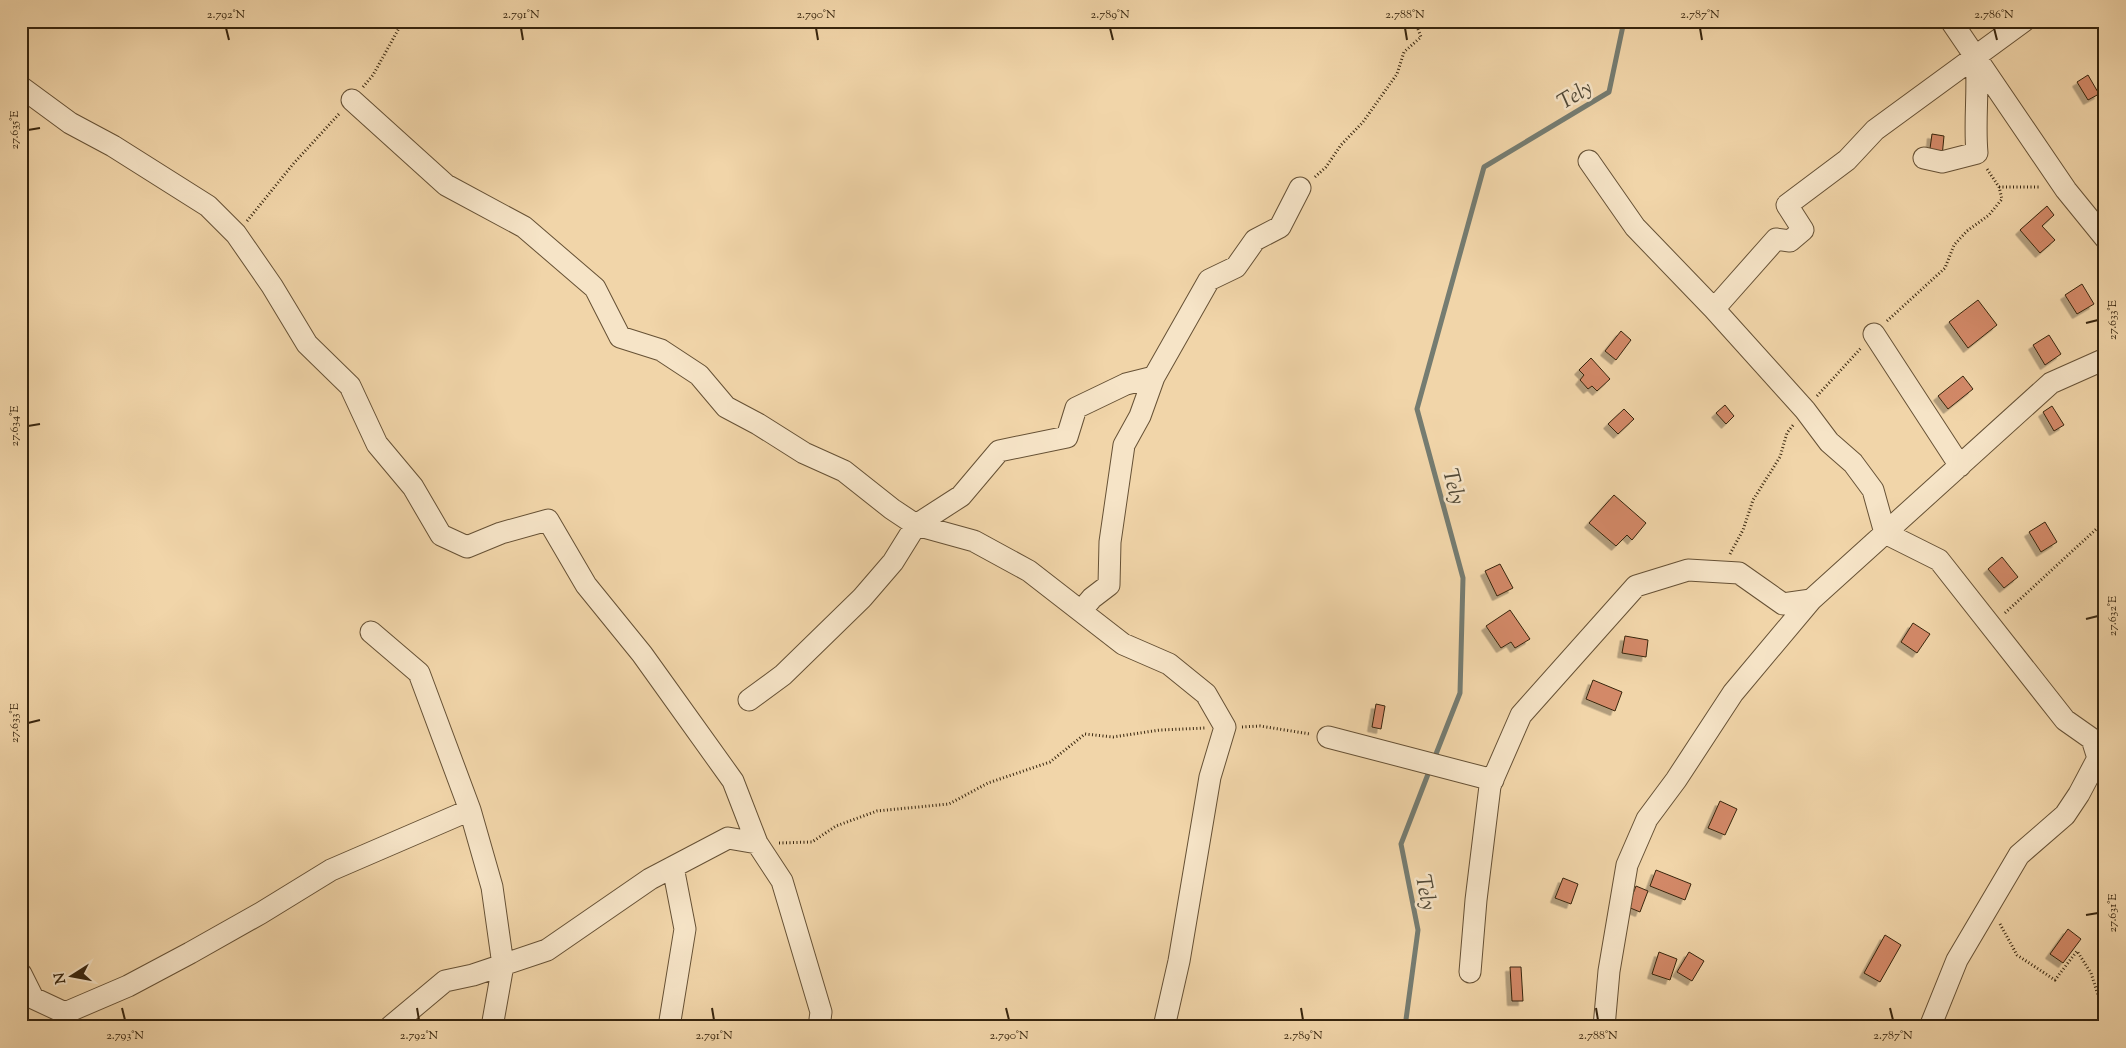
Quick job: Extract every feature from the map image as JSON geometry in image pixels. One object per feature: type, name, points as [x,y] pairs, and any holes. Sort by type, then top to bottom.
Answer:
[{"type":"street","points":[[1951,21],[2066,190],[2105,238]]},
{"type":"street","points":[[1714,309],[1776,239],[1790,241],[1803,230],[1787,205],[1848,160],[1875,130],[2024,21]]},
{"type":"street","points":[[1924,158],[1942,162],[1977,153],[1975,134],[1979,81],[1976,56]]},
{"type":"street","points":[[21,88],[70,123],[113,146],[208,206],[236,234],[272,286],[307,344],[350,386],[376,444],[413,487],[440,535],[467,547],[501,533],[548,520],[586,585],[642,654],[733,781],[757,843],[782,881],[820,1012],[818,1027]]},
{"type":"street","points":[[352,100],[446,185],[524,227],[595,288],[620,337],[660,350],[699,375],[726,407],[758,424],[804,453],[844,471],[892,509],[916,525],[974,541],[1030,571],[1123,644],[1169,664],[1206,694],[1225,727],[1210,777],[1179,961],[1164,1027]]},
{"type":"street","points":[[1589,161],[1635,227],[1714,309],[1805,410],[1829,442],[1853,463],[1873,490],[1885,533],[1938,560],[2065,720],[2098,734],[2098,758],[2079,794],[2065,815],[2019,855],[1957,960],[1930,1027]]},
{"type":"street","points":[[1082,611],[1092,598],[1109,585],[1110,542],[1124,445],[1140,416],[1154,377],[1209,280],[1236,267],[1255,240],[1280,227],[1300,188]]},
{"type":"street","points":[[1874,334],[1960,466]]},
{"type":"street","points":[[1604,1027],[1609,971],[1627,865],[1647,819],[1676,780],[1733,693],[1811,600],[2051,383],[2105,358]]},
{"type":"street","points":[[749,700],[783,675],[862,598],[893,562],[916,525],[961,496],[999,451],[1066,437],[1076,408],[1126,384],[1154,377]]},
{"type":"street","points":[[1470,972],[1478,882],[1490,786],[1521,715],[1636,586],[1688,570],[1739,573],[1783,604],[1811,600]]},
{"type":"street","points":[[371,632],[419,673],[470,810],[492,887],[503,965],[492,1027]]},
{"type":"street","points":[[1328,737],[1493,780]]},
{"type":"street","points":[[21,974],[33,998],[65,1012],[128,986],[190,953],[261,913],[330,870],[470,810]]},
{"type":"street","points":[[390,1027],[445,981],[473,975],[547,950],[650,879],[728,838],[757,843]]},
{"type":"street","points":[[669,1027],[684,929],[673,867]]},
{"type":"path","points":[[236,234],[294,163],[373,75],[403,21]]},
{"type":"path","points":[[1300,188],[1326,167],[1341,145],[1363,122],[1397,74],[1404,52],[1421,37],[1415,21]]},
{"type":"path","points":[[1720,572],[1743,530],[1753,500],[1780,457],[1787,433],[1805,410],[1874,334],[1945,268],[1954,246],[1967,231],[1989,214],[2002,199],[1999,187],[1977,153]]},
{"type":"path","points":[[1999,187],[2048,187],[2066,190]]},
{"type":"path","points":[[1990,627],[2105,521]]},
{"type":"path","points":[[757,843],[812,842],[836,826],[877,811],[950,804],[988,783],[1050,762],[1085,734],[1113,737],[1160,730],[1260,726],[1328,737]]},
{"type":"path","points":[[1986,912],[1999,922],[2017,955],[2055,980],[2077,951],[2091,973],[2105,1017]]},
{"type":"building","points":[[2088,75],[2099,94],[2088,100],[2077,82]]},
{"type":"building","points":[[1932,134],[1944,136],[1942,157],[1929,156]]},
{"type":"building","points":[[2047,206],[2054,215],[2042,226],[2055,240],[2040,253],[2020,230]]},
{"type":"building","points":[[2082,284],[2094,304],[2077,314],[2065,295]]},
{"type":"building","points":[[1978,300],[1997,325],[1968,348],[1949,322]]},
{"type":"building","points":[[1621,331],[1631,340],[1616,360],[1605,351]]},
{"type":"building","points":[[2049,335],[2061,354],[2045,365],[2033,345]]},
{"type":"building","points":[[1591,358],[1610,379],[1597,391],[1592,386],[1588,389],[1580,380],[1584,375],[1579,370]]},
{"type":"building","points":[[1963,376],[1973,389],[1948,409],[1938,396]]},
{"type":"building","points":[[1725,405],[1734,416],[1726,424],[1716,413]]},
{"type":"building","points":[[2052,406],[2064,425],[2054,431],[2043,412]]},
{"type":"building","points":[[1624,409],[1634,419],[1618,434],[1608,424]]},
{"type":"building","points":[[1614,495],[1646,523],[1632,540],[1627,535],[1616,546],[1589,523]]},
{"type":"building","points":[[2045,522],[2057,542],[2041,552],[2029,532]]},
{"type":"building","points":[[2002,557],[2018,577],[2004,588],[1988,569]]},
{"type":"building","points":[[1500,564],[1513,588],[1497,596],[1485,571]]},
{"type":"building","points":[[1510,610],[1530,639],[1515,648],[1511,642],[1501,648],[1486,626]]},
{"type":"building","points":[[1913,623],[1930,634],[1917,653],[1901,642]]},
{"type":"building","points":[[1625,636],[1648,640],[1646,657],[1622,653]]},
{"type":"building","points":[[1593,680],[1622,692],[1615,711],[1586,699]]},
{"type":"building","points":[[1376,704],[1385,706],[1381,729],[1372,727]]},
{"type":"building","points":[[1720,801],[1737,809],[1725,835],[1708,828]]},
{"type":"building","points":[[1656,870],[1691,884],[1685,900],[1650,886]]},
{"type":"building","points":[[1563,878],[1578,884],[1571,904],[1555,898]]},
{"type":"building","points":[[1636,886],[1648,891],[1640,912],[1628,907]]},
{"type":"building","points":[[2068,929],[2081,939],[2063,963],[2050,954]]},
{"type":"building","points":[[1885,935],[1901,945],[1880,982],[1864,973]]},
{"type":"building","points":[[1659,952],[1677,959],[1670,980],[1652,974]]},
{"type":"building","points":[[1689,952],[1704,961],[1692,981],[1677,972]]},
{"type":"building","points":[[1510,967],[1521,967],[1523,1001],[1512,1001]]},
{"type":"building","points":[[2080,1020],[2089,1027],[2075,1027]]},
{"type":"waterway","name":"Tely","points":[[1434,759],[1460,693],[1463,578],[1417,409],[1484,167],[1609,92],[1624,21]]},
{"type":"waterway","name":"Tely","points":[[1405,1027],[1418,930],[1401,844],[1430,769]]}]
